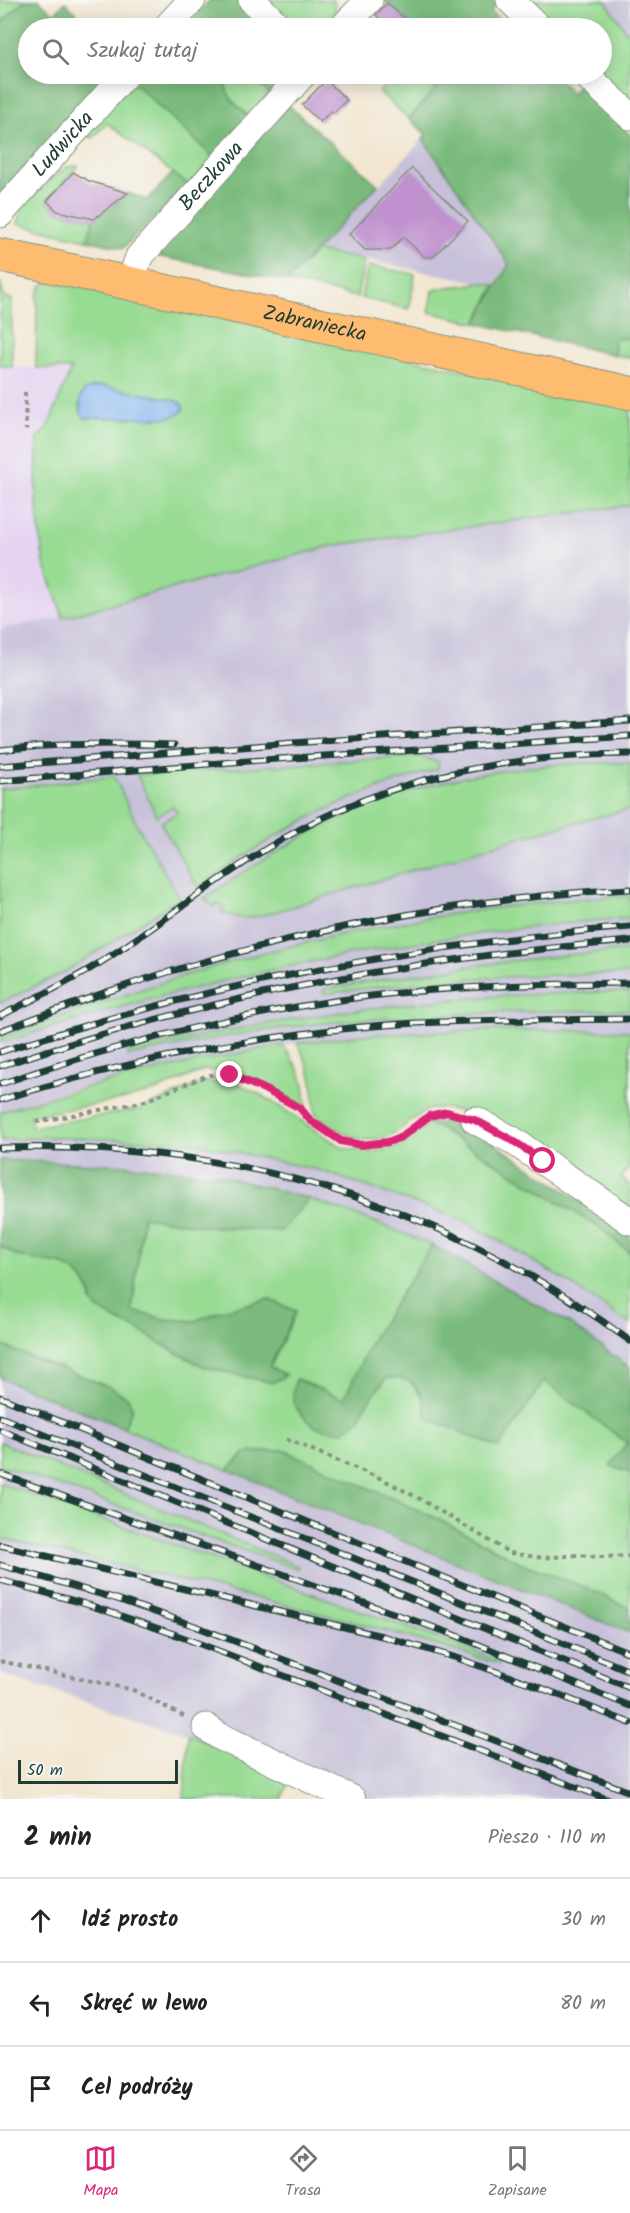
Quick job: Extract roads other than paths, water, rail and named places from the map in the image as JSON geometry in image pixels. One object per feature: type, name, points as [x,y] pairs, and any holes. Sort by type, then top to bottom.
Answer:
[{"type":"main road","name":"Zabraniecka","points":[[0,255],[630,393]]},
{"type":"street","points":[[175,18],[192,0]]},
{"type":"street","points":[[252,0],[270,18]]},
{"type":"street","points":[[510,0],[529,18]]},
{"type":"street","name":"Ludwicka","points":[[0,214],[117,84]]},
{"type":"street","name":"Beczkowa","points":[[130,283],[139,257],[294,84]]},
{"type":"street","points":[[596,84],[630,116]]},
{"type":"street","points":[[475,1120],[512,1140],[626,1218]]},
{"type":"street","points":[[206,1727],[219,1736],[352,1799]]},
{"type":"water","points":[[102,386],[175,400],[183,405],[183,411],[165,418],[85,418],[81,413],[80,397],[85,390]]},
{"type":"railway","points":[[0,766],[292,743],[630,721]]},
{"type":"railway","points":[[0,781],[233,762],[630,736]]},
{"type":"railway","points":[[0,750],[87,744],[174,745]]},
{"type":"railway","points":[[0,1016],[98,964],[281,840],[363,800],[406,785],[494,765],[584,755],[630,754]]},
{"type":"railway","points":[[0,1031],[141,981],[298,937],[407,915],[518,898],[630,889]]},
{"type":"railway","points":[[0,1052],[154,1007],[232,987],[311,971],[470,944],[630,927]]},
{"type":"railway","points":[[0,1066],[154,1020],[311,984],[470,958],[630,941]]},
{"type":"railway","points":[[0,1084],[134,1043],[224,1021],[316,1004],[395,993],[462,988],[630,983]]},
{"type":"railway","points":[[0,1100],[89,1075],[179,1054],[315,1032],[361,1027],[496,1020],[630,1019]]},
{"type":"railway","points":[[0,1148],[87,1149],[171,1156],[252,1169],[332,1189],[409,1217],[485,1251],[558,1292],[630,1341]]},
{"type":"railway","points":[[0,1397],[630,1653]]},
{"type":"railway","points":[[0,1417],[630,1671]]},
{"type":"railway","points":[[0,1430],[630,1688]]},
{"type":"railway","points":[[0,1474],[455,1635],[630,1706]]},
{"type":"railway","points":[[0,1545],[382,1636],[457,1658],[526,1682],[630,1723]]},
{"type":"railway","points":[[0,1565],[117,1599],[195,1626],[630,1792]]},
{"type":"railway","points":[[0,1580],[89,1605],[174,1634],[607,1799]]}]
